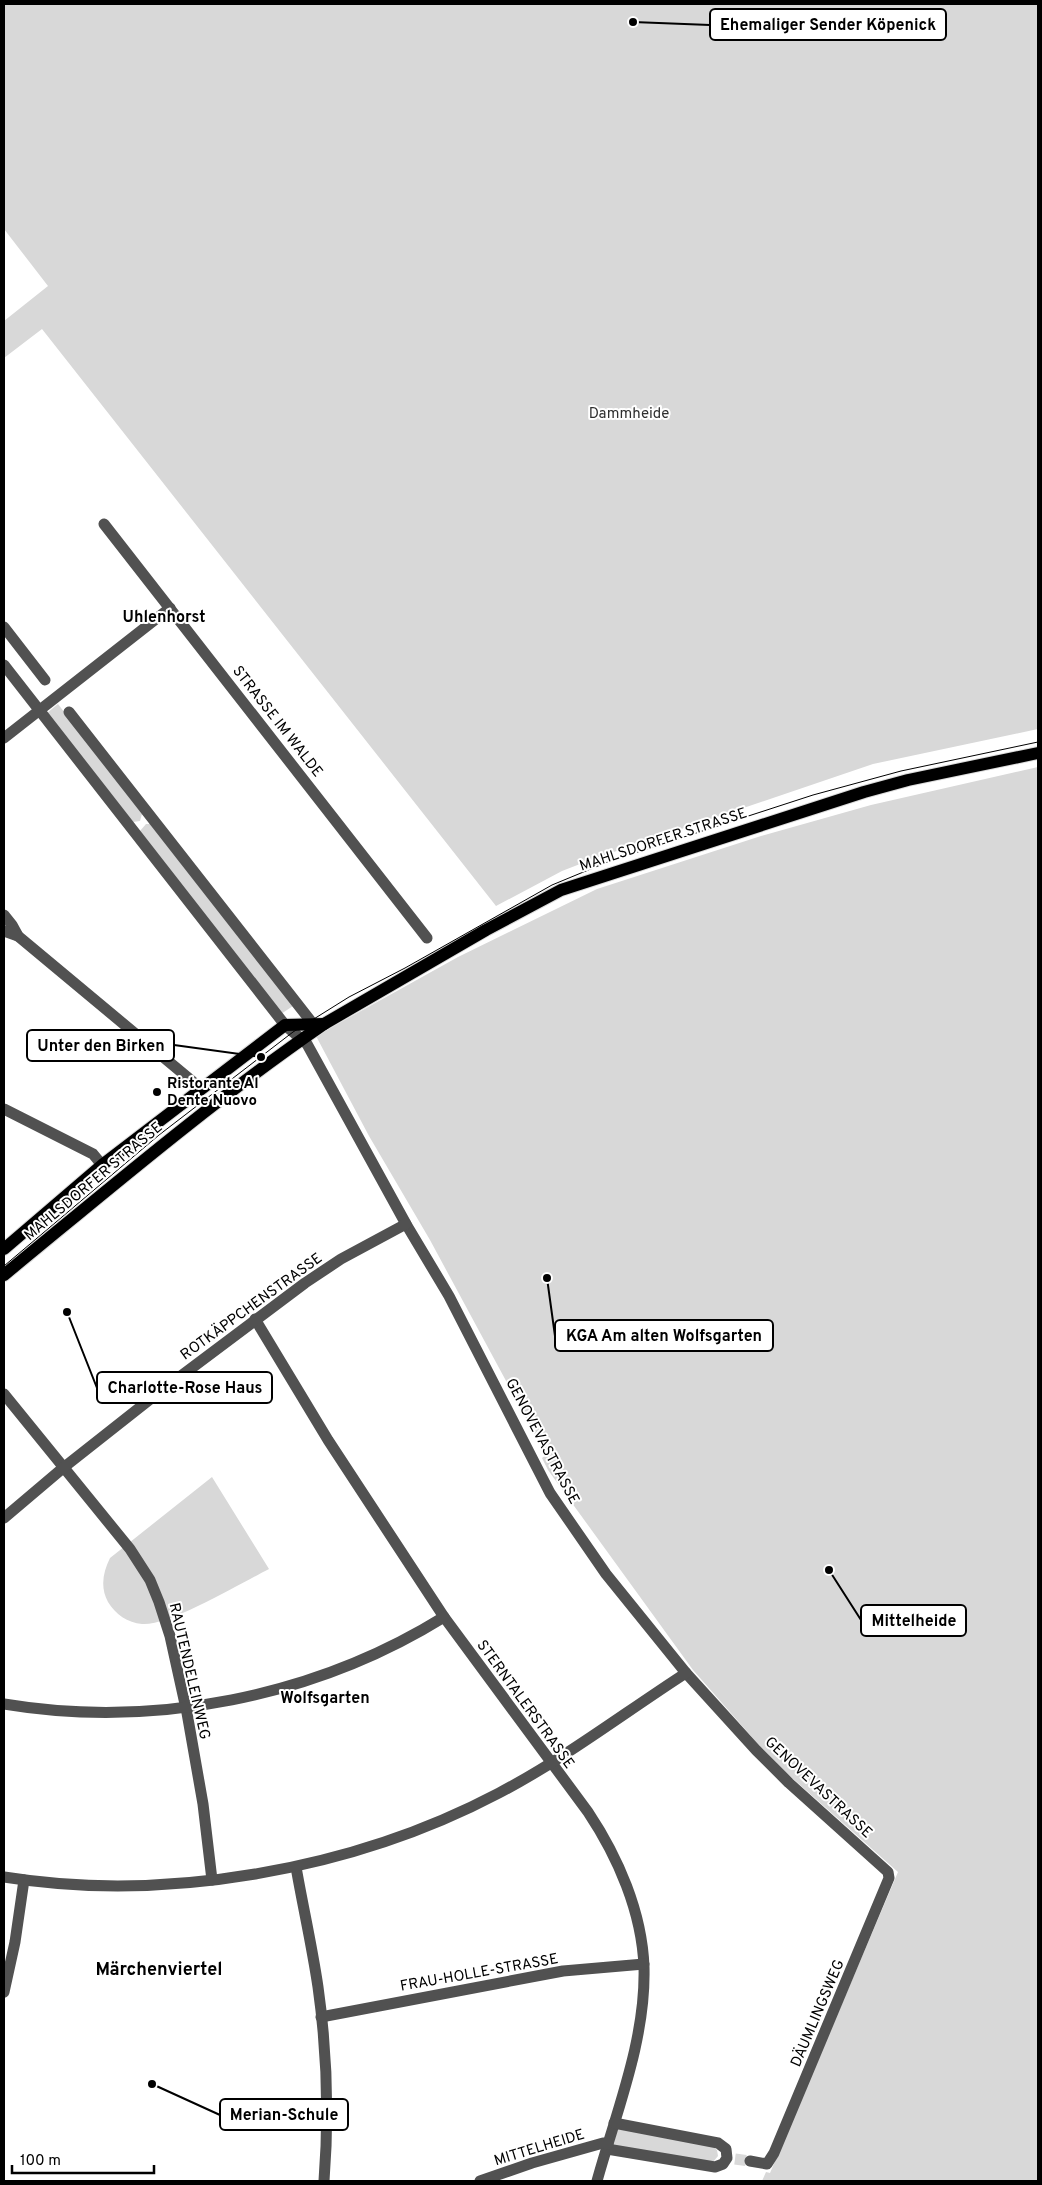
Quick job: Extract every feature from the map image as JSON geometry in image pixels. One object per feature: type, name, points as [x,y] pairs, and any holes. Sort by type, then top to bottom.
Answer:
[{"type":"main road","name":"MAHLSDORFER STRASSE","points":[[4,1275],[169,1138],[318,1026],[527,907],[576,884],[864,792],[908,780],[1038,753]]},
{"type":"main road","name":"MAHLSDORFER STRASSE","points":[[4,1249],[102,1165],[285,1025],[318,1026]]},
{"type":"street","name":"STRASSE IM WALDE","points":[[104,524],[427,938]]},
{"type":"street","points":[[4,738],[170,608]]},
{"type":"street","points":[[4,627],[45,680]]},
{"type":"street","name":"GENOVEVASTRASSE","points":[[4,665],[285,1025],[307,1044],[406,1224],[449,1296],[550,1493],[606,1574],[686,1673],[789,1783],[888,1872]]},
{"type":"street","points":[[69,712],[318,1026]]},
{"type":"street","points":[[4,915],[18,936],[192,1081],[199,1090]]},
{"type":"street","points":[[4,931],[18,936]]},
{"type":"street","points":[[4,1109],[93,1154],[102,1165]]},
{"type":"street","name":"ROTKÄPPCHENSTRASSE","points":[[4,1518],[63,1468],[255,1319],[341,1259],[406,1224]]},
{"type":"street","name":"STERNTALERSTRASSE","points":[[255,1319],[328,1440],[444,1617],[601,1831],[622,1873],[632,1902],[644,1964],[643,1996],[637,2037],[597,2181]]},
{"type":"street","name":"RAUTENDELEINWEG","points":[[4,1394],[130,1549],[150,1580],[166,1622],[186,1708],[203,1804],[212,1880]]},
{"type":"street","points":[[4,1704],[82,1712],[186,1708],[254,1696],[322,1676],[383,1650],[444,1617]]},
{"type":"street","points":[[4,1877],[24,1880],[115,1885],[212,1880],[296,1867],[381,1843],[498,1793],[550,1762],[686,1673]]},
{"type":"street","points":[[296,1867],[313,1955],[321,2017],[326,2130],[324,2181]]},
{"type":"street","name":"DÄUMLINGSWEG","points":[[750,2161],[767,2164],[778,2144],[889,1878],[888,1872]]},
{"type":"street","points":[[4,1992],[24,1880]]},
{"type":"street","name":"FRAU-HOLLE-STRASSE","points":[[321,2017],[563,1972],[644,1964]]},
{"type":"street","name":"MITTELHEIDE","points":[[480,2181],[571,2151],[603,2143],[607,2147],[715,2167],[731,2158],[726,2149],[718,2143],[614,2123]]},
{"type":"green space","name":"Dammheide","points":[[4,4],[1038,4],[1038,729],[873,764],[593,859],[562,871],[496,906],[42,329],[4,358],[4,321],[48,286],[4,229]]},
{"type":"green space","points":[[58,704],[142,814],[140,821],[133,822],[47,713]]},
{"type":"green space","points":[[1038,767],[1038,2181],[762,2181],[766,2172],[770,2173],[898,1872],[773,1761],[693,1670],[548,1470],[542,1458],[546,1455],[430,1240],[369,1136],[316,1036],[458,957],[597,889],[761,836],[871,805]]},
{"type":"green space","points":[[146,824],[150,824],[293,1006],[281,1014],[140,831]]},
{"type":"green space","points":[[212,1477],[269,1569],[206,1602],[170,1618],[154,1623],[142,1624],[122,1617],[108,1602],[104,1591],[104,1574],[110,1558]]},
{"type":"green space","points":[[618,2129],[711,2144],[717,2150],[718,2156],[713,2162],[618,2148],[613,2144]]},
{"type":"tunnel","points":[[735,2159],[750,2161]]},
{"type":"tram line","points":[[4,1266],[159,1135],[293,1032],[349,997],[405,968],[552,885],[610,861],[813,795],[901,771],[1038,742]]},
{"type":"place","name":"Ehemaliger Sender Köpenick","points":[[633,22]]},
{"type":"place","name":"Unter den Birken","points":[[261,1057]]},
{"type":"place","name":"Ristorante Al Dente Nuovo","points":[[157,1092]]},
{"type":"place","name":"KGA Am alten Wolfsgarten","points":[[547,1278]]},
{"type":"place","name":"Charlotte-Rose Haus","points":[[67,1312]]},
{"type":"place","name":"Mittelheide","points":[[829,1570]]},
{"type":"place","name":"Merian-Schule","points":[[152,2084]]},
{"type":"district","name":"Uhlenhorst","points":[[164,616]]},
{"type":"district","name":"Wolfsgarten","points":[[325,1697]]},
{"type":"district","name":"Märchenviertel","points":[[159,1969]]}]
